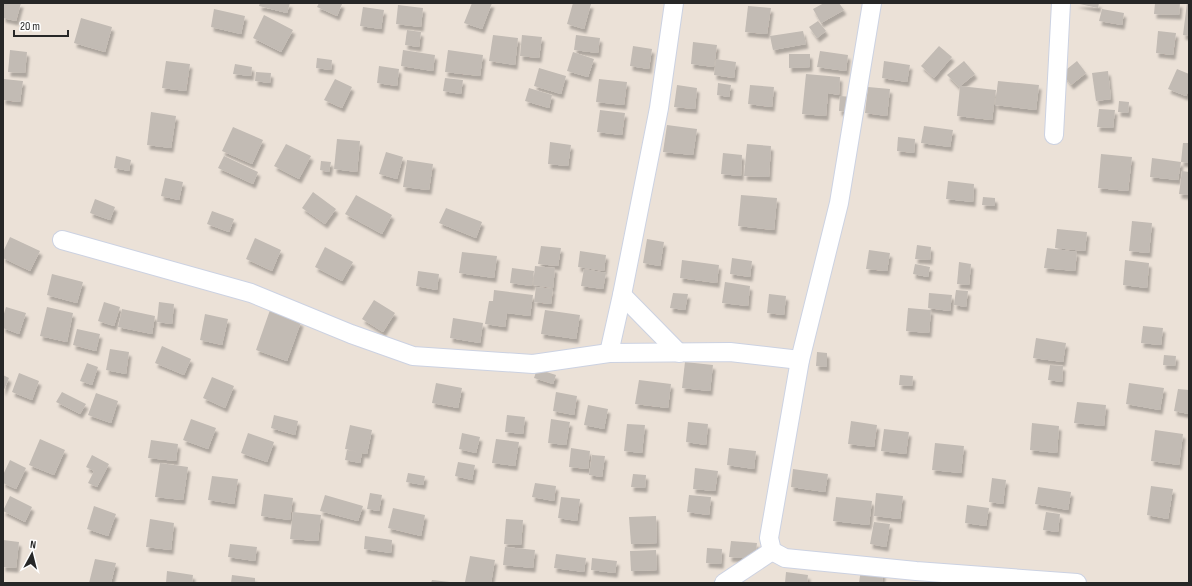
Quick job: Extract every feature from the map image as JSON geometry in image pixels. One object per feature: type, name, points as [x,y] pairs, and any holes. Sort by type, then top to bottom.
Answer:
[{"type":"street","points":[[610,353],[659,108],[674,3]]},
{"type":"street","points":[[872,3],[839,203],[800,360],[769,538],[772,551],[785,558],[916,571],[1077,583]]},
{"type":"street","points":[[1054,134],[1061,3]]},
{"type":"street","points":[[62,240],[251,293],[351,334],[413,356],[533,364],[610,353],[730,352],[800,360]]},
{"type":"street","points":[[622,295],[679,352]]},
{"type":"street","points":[[724,583],[772,551]]},
{"type":"building","points":[[3,3],[21,3],[16,21],[3,18]]},
{"type":"building","points":[[260,3],[290,3],[287,13],[259,6]]},
{"type":"building","points":[[319,3],[342,4],[337,16],[317,7]]},
{"type":"building","points":[[472,3],[492,3],[482,29],[464,23]]},
{"type":"building","points":[[573,3],[591,4],[584,29],[567,24]]},
{"type":"building","points":[[824,3],[839,3],[844,10],[821,23],[813,9]]},
{"type":"building","points":[[1075,3],[1099,3],[1098,8]]},
{"type":"building","points":[[1155,3],[1180,3],[1179,15],[1154,14]]},
{"type":"building","points":[[1187,3],[1189,3],[1189,36],[1183,35]]},
{"type":"building","points":[[398,5],[423,8],[421,27],[396,24]]},
{"type":"building","points":[[748,6],[771,8],[767,34],[745,32]]},
{"type":"building","points":[[363,7],[384,10],[381,29],[360,26]]},
{"type":"building","points":[[214,9],[245,16],[241,34],[211,27]]},
{"type":"building","points":[[1102,9],[1124,13],[1122,25],[1099,21]]},
{"type":"building","points":[[264,15],[293,30],[281,52],[253,38]]},
{"type":"building","points":[[81,18],[112,27],[105,52],[74,43]]},
{"type":"building","points":[[818,21],[826,31],[817,38],[809,27]]},
{"type":"building","points":[[407,30],[421,32],[419,47],[405,45]]},
{"type":"building","points":[[803,31],[806,44],[773,50],[770,36]]},
{"type":"building","points":[[1158,31],[1176,33],[1173,55],[1156,53]]},
{"type":"building","points":[[493,35],[518,38],[515,65],[489,61]]},
{"type":"building","points":[[522,35],[542,37],[539,58],[520,56]]},
{"type":"building","points":[[576,35],[600,38],[598,53],[574,50]]},
{"type":"building","points":[[693,42],[717,45],[714,67],[691,64]]},
{"type":"building","points":[[633,46],[652,49],[649,69],[630,66]]},
{"type":"building","points":[[939,46],[952,57],[934,78],[921,66]]},
{"type":"building","points":[[10,50],[27,52],[25,73],[8,72]]},
{"type":"building","points":[[403,50],[435,55],[433,71],[401,66]]},
{"type":"building","points":[[448,50],[483,55],[480,76],[445,72]]},
{"type":"building","points":[[820,51],[848,55],[846,71],[817,67]]},
{"type":"building","points":[[573,52],[594,59],[588,77],[567,71]]},
{"type":"building","points":[[789,54],[810,54],[810,67],[789,68]]},
{"type":"building","points":[[317,58],[332,60],[331,70],[316,68]]},
{"type":"building","points":[[716,59],[736,62],[734,78],[714,75]]},
{"type":"building","points":[[166,61],[190,64],[186,91],[162,88]]},
{"type":"building","points":[[884,61],[910,65],[907,82],[882,78]]},
{"type":"building","points":[[964,61],[975,74],[959,87],[947,75]]},
{"type":"building","points":[[1077,61],[1086,73],[1071,85],[1062,73]]},
{"type":"building","points":[[235,64],[252,67],[251,76],[233,74]]},
{"type":"building","points":[[379,66],[399,69],[397,86],[377,83]]},
{"type":"building","points":[[539,68],[566,76],[561,94],[534,86]]},
{"type":"building","points":[[1177,69],[1189,74],[1189,89],[1186,96],[1168,89]]},
{"type":"building","points":[[1108,71],[1111,99],[1096,101],[1092,73]]},
{"type":"building","points":[[256,72],[271,73],[270,83],[255,81]]},
{"type":"building","points":[[806,74],[840,77],[839,95],[828,93],[826,116],[802,114]]},
{"type":"building","points":[[445,78],[463,80],[461,94],[443,91]]},
{"type":"building","points":[[4,79],[23,81],[20,102],[3,100]]},
{"type":"building","points":[[335,79],[352,87],[342,108],[324,100]]},
{"type":"building","points":[[599,79],[627,82],[624,105],[596,102]]},
{"type":"building","points":[[998,81],[1039,85],[1036,110],[995,105]]},
{"type":"building","points":[[718,83],[731,85],[729,97],[717,95]]},
{"type":"building","points":[[677,85],[697,88],[695,109],[674,107]]},
{"type":"building","points":[[750,85],[774,87],[772,107],[748,104]]},
{"type":"building","points":[[960,86],[996,90],[992,120],[957,116]]},
{"type":"building","points":[[868,87],[890,89],[887,116],[865,113]]},
{"type":"building","points":[[529,88],[552,95],[549,108],[525,101]]},
{"type":"building","points":[[840,96],[852,97],[851,112],[839,111]]},
{"type":"building","points":[[1119,101],[1129,102],[1128,113],[1118,112]]},
{"type":"building","points":[[1099,109],[1115,110],[1113,128],[1097,127]]},
{"type":"building","points":[[600,110],[625,113],[622,135],[597,132]]},
{"type":"building","points":[[151,112],[176,116],[171,148],[147,145]]},
{"type":"building","points":[[667,125],[697,129],[693,155],[663,152]]},
{"type":"building","points":[[924,126],[953,130],[950,147],[921,143]]},
{"type":"building","points":[[233,127],[263,140],[252,164],[222,151]]},
{"type":"building","points":[[898,137],[915,139],[914,153],[897,151]]},
{"type":"building","points":[[337,139],[360,141],[357,172],[334,169]]},
{"type":"building","points":[[550,142],[571,145],[568,166],[548,164]]},
{"type":"building","points":[[1183,143],[1189,143],[1189,163],[1181,162]]},
{"type":"building","points":[[286,144],[311,156],[299,179],[274,166]]},
{"type":"building","points":[[747,144],[771,146],[769,177],[744,176]]},
{"type":"building","points":[[386,152],[403,157],[397,179],[379,174]]},
{"type":"building","points":[[723,153],[742,155],[741,176],[721,174]]},
{"type":"building","points":[[1101,154],[1132,157],[1128,191],[1098,188]]},
{"type":"building","points":[[116,156],[131,160],[129,171],[114,168]]},
{"type":"building","points":[[224,156],[258,172],[253,184],[218,168]]},
{"type":"building","points":[[1152,158],[1181,162],[1178,180],[1150,177]]},
{"type":"building","points":[[407,160],[433,164],[429,190],[403,187]]},
{"type":"building","points":[[321,161],[331,162],[329,172],[320,170]]},
{"type":"building","points":[[1182,171],[1189,172],[1189,195],[1179,194]]},
{"type":"building","points":[[165,178],[183,182],[179,200],[161,196]]},
{"type":"building","points":[[948,181],[974,184],[973,202],[946,199]]},
{"type":"building","points":[[313,192],[336,209],[325,224],[302,208]]},
{"type":"building","points":[[356,195],[392,215],[382,234],[345,214]]},
{"type":"building","points":[[741,195],[777,198],[774,230],[738,226]]},
{"type":"building","points":[[983,197],[995,198],[995,206],[982,205]]},
{"type":"building","points":[[95,199],[115,207],[110,220],[90,213]]},
{"type":"building","points":[[446,208],[482,222],[476,238],[439,223]]},
{"type":"building","points":[[212,211],[234,219],[229,232],[207,224]]},
{"type":"building","points":[[1132,221],[1152,223],[1149,253],[1129,251]]},
{"type":"building","points":[[1057,229],[1087,232],[1085,251],[1055,248]]},
{"type":"building","points":[[10,237],[40,251],[30,271],[3,258],[3,252]]},
{"type":"building","points":[[255,238],[281,250],[272,271],[246,259]]},
{"type":"building","points":[[647,239],[664,242],[660,266],[643,263]]},
{"type":"building","points":[[917,245],[931,247],[930,260],[915,259]]},
{"type":"building","points":[[541,246],[561,248],[558,266],[538,264]]},
{"type":"building","points":[[325,247],[353,262],[342,281],[315,267]]},
{"type":"building","points":[[1047,248],[1077,252],[1075,271],[1044,268]]},
{"type":"building","points":[[869,250],[890,253],[887,271],[866,269]]},
{"type":"building","points":[[580,251],[606,255],[604,271],[578,267]]},
{"type":"building","points":[[462,252],[497,256],[494,278],[459,273]]},
{"type":"building","points":[[732,258],[752,261],[750,277],[730,274]]},
{"type":"building","points":[[682,260],[719,265],[717,283],[680,278]]},
{"type":"building","points":[[1125,260],[1149,263],[1147,288],[1123,285]]},
{"type":"building","points":[[959,262],[971,264],[969,285],[957,284]]},
{"type":"building","points":[[915,264],[930,267],[928,277],[913,274]]},
{"type":"building","points":[[535,266],[555,268],[553,288],[533,285]]},
{"type":"building","points":[[512,268],[534,271],[532,286],[510,283]]},
{"type":"building","points":[[584,269],[606,273],[603,289],[581,286]]},
{"type":"building","points":[[418,271],[439,274],[437,290],[416,286]]},
{"type":"building","points":[[52,274],[83,282],[77,303],[47,295]]},
{"type":"building","points":[[725,282],[750,286],[748,306],[722,303]]},
{"type":"building","points":[[536,287],[553,289],[551,304],[534,302]]},
{"type":"building","points":[[494,290],[533,295],[530,316],[507,313],[505,327],[485,324],[489,301],[493,301]]},
{"type":"building","points":[[956,290],[968,291],[966,307],[954,305]]},
{"type":"building","points":[[673,293],[688,294],[685,310],[670,308]]},
{"type":"building","points":[[929,293],[952,295],[950,311],[928,308]]},
{"type":"building","points":[[769,294],[786,296],[784,315],[767,313]]},
{"type":"building","points":[[374,300],[395,313],[383,332],[362,319]]},
{"type":"building","points":[[104,302],[120,307],[114,326],[98,321]]},
{"type":"building","points":[[159,302],[174,304],[172,324],[157,322]]},
{"type":"building","points":[[6,307],[26,313],[19,334],[3,328],[3,317]]},
{"type":"building","points":[[47,307],[73,313],[67,342],[40,336]]},
{"type":"building","points":[[908,308],[931,310],[929,333],[906,331]]},
{"type":"building","points":[[122,309],[155,316],[152,334],[118,327]]},
{"type":"building","points":[[270,310],[301,322],[287,361],[256,350]]},
{"type":"building","points":[[545,310],[580,315],[576,339],[541,334]]},
{"type":"building","points":[[205,314],[228,319],[222,345],[200,340]]},
{"type":"building","points":[[453,318],[483,323],[480,343],[450,338]]},
{"type":"building","points":[[1143,326],[1163,328],[1161,345],[1141,343]]},
{"type":"building","points":[[77,329],[100,334],[96,351],[73,345]]},
{"type":"building","points":[[1036,338],[1066,343],[1063,362],[1033,358]]},
{"type":"building","points":[[162,346],[191,359],[184,375],[155,363]]},
{"type":"building","points":[[110,349],[129,352],[126,374],[106,370]]},
{"type":"building","points":[[817,352],[827,353],[827,367],[816,366]]},
{"type":"building","points":[[1164,355],[1176,356],[1175,366],[1163,365]]},
{"type":"building","points":[[685,362],[713,365],[710,391],[682,388]]},
{"type":"building","points":[[87,363],[98,367],[92,385],[80,381]]},
{"type":"building","points":[[1050,365],[1063,366],[1062,382],[1048,380]]},
{"type":"building","points":[[537,369],[556,375],[553,384],[534,378]]},
{"type":"building","points":[[19,373],[39,381],[32,400],[12,392]]},
{"type":"building","points":[[3,375],[9,378],[3,392]]},
{"type":"building","points":[[900,375],[913,376],[912,386],[899,385]]},
{"type":"building","points":[[212,377],[234,386],[225,408],[203,398]]},
{"type":"building","points":[[639,380],[671,384],[668,408],[635,404]]},
{"type":"building","points":[[436,383],[462,388],[458,408],[432,403]]},
{"type":"building","points":[[1129,383],[1164,388],[1160,410],[1126,404]]},
{"type":"building","points":[[1178,389],[1189,390],[1189,414],[1174,411]]},
{"type":"building","points":[[62,392],[86,404],[80,414],[56,402]]},
{"type":"building","points":[[556,392],[577,396],[574,415],[553,411]]},
{"type":"building","points":[[96,393],[118,401],[111,423],[88,415]]},
{"type":"building","points":[[1077,402],[1106,405],[1104,426],[1074,423]]},
{"type":"building","points":[[588,405],[608,409],[604,429],[584,425]]},
{"type":"building","points":[[274,415],[298,421],[295,435],[271,428]]},
{"type":"building","points":[[507,415],[525,417],[523,434],[505,432]]},
{"type":"building","points":[[191,419],[216,428],[208,449],[183,440]]},
{"type":"building","points":[[551,419],[570,422],[566,445],[548,443]]},
{"type":"building","points":[[851,421],[877,425],[874,447],[848,444]]},
{"type":"building","points":[[688,422],[708,424],[706,445],[686,442]]},
{"type":"building","points":[[1032,423],[1059,426],[1057,453],[1030,450]]},
{"type":"building","points":[[627,424],[645,425],[642,453],[624,451]]},
{"type":"building","points":[[350,425],[372,430],[367,454],[362,453],[360,463],[345,460],[347,450],[359,452],[345,449]]},
{"type":"building","points":[[884,429],[909,432],[906,454],[881,451]]},
{"type":"building","points":[[1155,430],[1183,434],[1179,465],[1151,461]]},
{"type":"building","points":[[248,433],[274,442],[267,462],[241,453]]},
{"type":"building","points":[[462,433],[480,437],[476,453],[459,449]]},
{"type":"building","points":[[40,439],[65,450],[54,475],[29,465]]},
{"type":"building","points":[[496,439],[519,442],[515,466],[492,463]]},
{"type":"building","points":[[151,440],[178,444],[176,461],[148,458]]},
{"type":"building","points":[[935,443],[964,446],[961,473],[932,470]]},
{"type":"building","points":[[571,448],[590,451],[588,469],[569,467]]},
{"type":"building","points":[[729,448],[756,451],[754,469],[727,465]]},
{"type":"building","points":[[92,455],[109,464],[97,487],[88,483],[94,471],[86,467]]},
{"type":"building","points":[[592,455],[605,456],[602,477],[589,475]]},
{"type":"building","points":[[10,460],[26,468],[16,489],[3,483],[3,475]]},
{"type":"building","points":[[458,462],[475,465],[472,480],[455,476]]},
{"type":"building","points":[[160,463],[188,467],[183,500],[155,497]]},
{"type":"building","points":[[695,468],[718,471],[715,491],[693,489]]},
{"type":"building","points":[[793,469],[828,474],[825,492],[791,487]]},
{"type":"building","points":[[408,473],[425,476],[423,485],[406,482]]},
{"type":"building","points":[[633,474],[646,475],[645,488],[631,487]]},
{"type":"building","points":[[212,476],[238,479],[234,504],[208,500]]},
{"type":"building","points":[[992,478],[1006,480],[1003,504],[989,502]]},
{"type":"building","points":[[535,483],[556,486],[554,501],[532,497]]},
{"type":"building","points":[[1151,486],[1173,489],[1168,519],[1147,515]]},
{"type":"building","points":[[1038,487],[1071,492],[1068,510],[1035,504]]},
{"type":"building","points":[[370,493],[382,495],[379,511],[367,509]]},
{"type":"building","points":[[876,493],[903,496],[900,519],[874,516]]},
{"type":"building","points":[[264,494],[293,498],[290,520],[261,516]]},
{"type":"building","points":[[325,495],[363,506],[358,521],[320,511]]},
{"type":"building","points":[[689,495],[711,497],[709,515],[687,512]]},
{"type":"building","points":[[10,496],[32,507],[25,522],[3,511]]},
{"type":"building","points":[[561,497],[580,499],[577,521],[558,518]]},
{"type":"building","points":[[836,497],[872,501],[869,525],[833,521]]},
{"type":"building","points":[[967,505],[989,508],[986,526],[965,523]]},
{"type":"building","points":[[94,506],[116,514],[108,536],[87,529]]},
{"type":"building","points":[[393,508],[425,515],[421,536],[388,528]]},
{"type":"building","points":[[293,512],[321,515],[318,541],[290,539]]},
{"type":"building","points":[[1046,512],[1060,514],[1058,532],[1043,530]]},
{"type":"building","points":[[656,516],[657,543],[631,544],[629,517]]},
{"type":"building","points":[[150,519],[174,523],[171,550],[146,547]]},
{"type":"building","points":[[506,519],[523,520],[521,545],[504,544]]},
{"type":"building","points":[[874,522],[890,524],[886,547],[870,544]]},
{"type":"building","points":[[365,536],[392,540],[391,553],[364,549]]},
{"type":"building","points":[[3,540],[19,542],[16,568],[3,567]]},
{"type":"building","points":[[731,541],[757,543],[755,559],[729,557]]},
{"type":"building","points":[[230,544],[257,547],[255,561],[228,557]]},
{"type":"building","points":[[505,547],[535,550],[533,568],[503,565]]},
{"type":"building","points":[[707,548],[722,549],[721,564],[706,563]]},
{"type":"building","points":[[656,550],[657,570],[631,571],[630,551]]},
{"type":"building","points":[[556,554],[586,558],[584,572],[554,568]]},
{"type":"building","points":[[470,556],[495,560],[491,583],[465,582]]},
{"type":"building","points":[[592,558],[617,561],[615,573],[591,570]]},
{"type":"building","points":[[95,559],[116,563],[111,583],[89,583]]},
{"type":"building","points":[[861,569],[883,572],[882,583],[859,583]]},
{"type":"building","points":[[167,571],[193,575],[192,583],[166,583]]},
{"type":"building","points":[[786,572],[808,575],[807,583],[785,583]]},
{"type":"building","points":[[232,575],[255,578],[255,583],[231,583]]},
{"type":"building","points":[[432,580],[450,582],[450,583],[431,583]]}]
